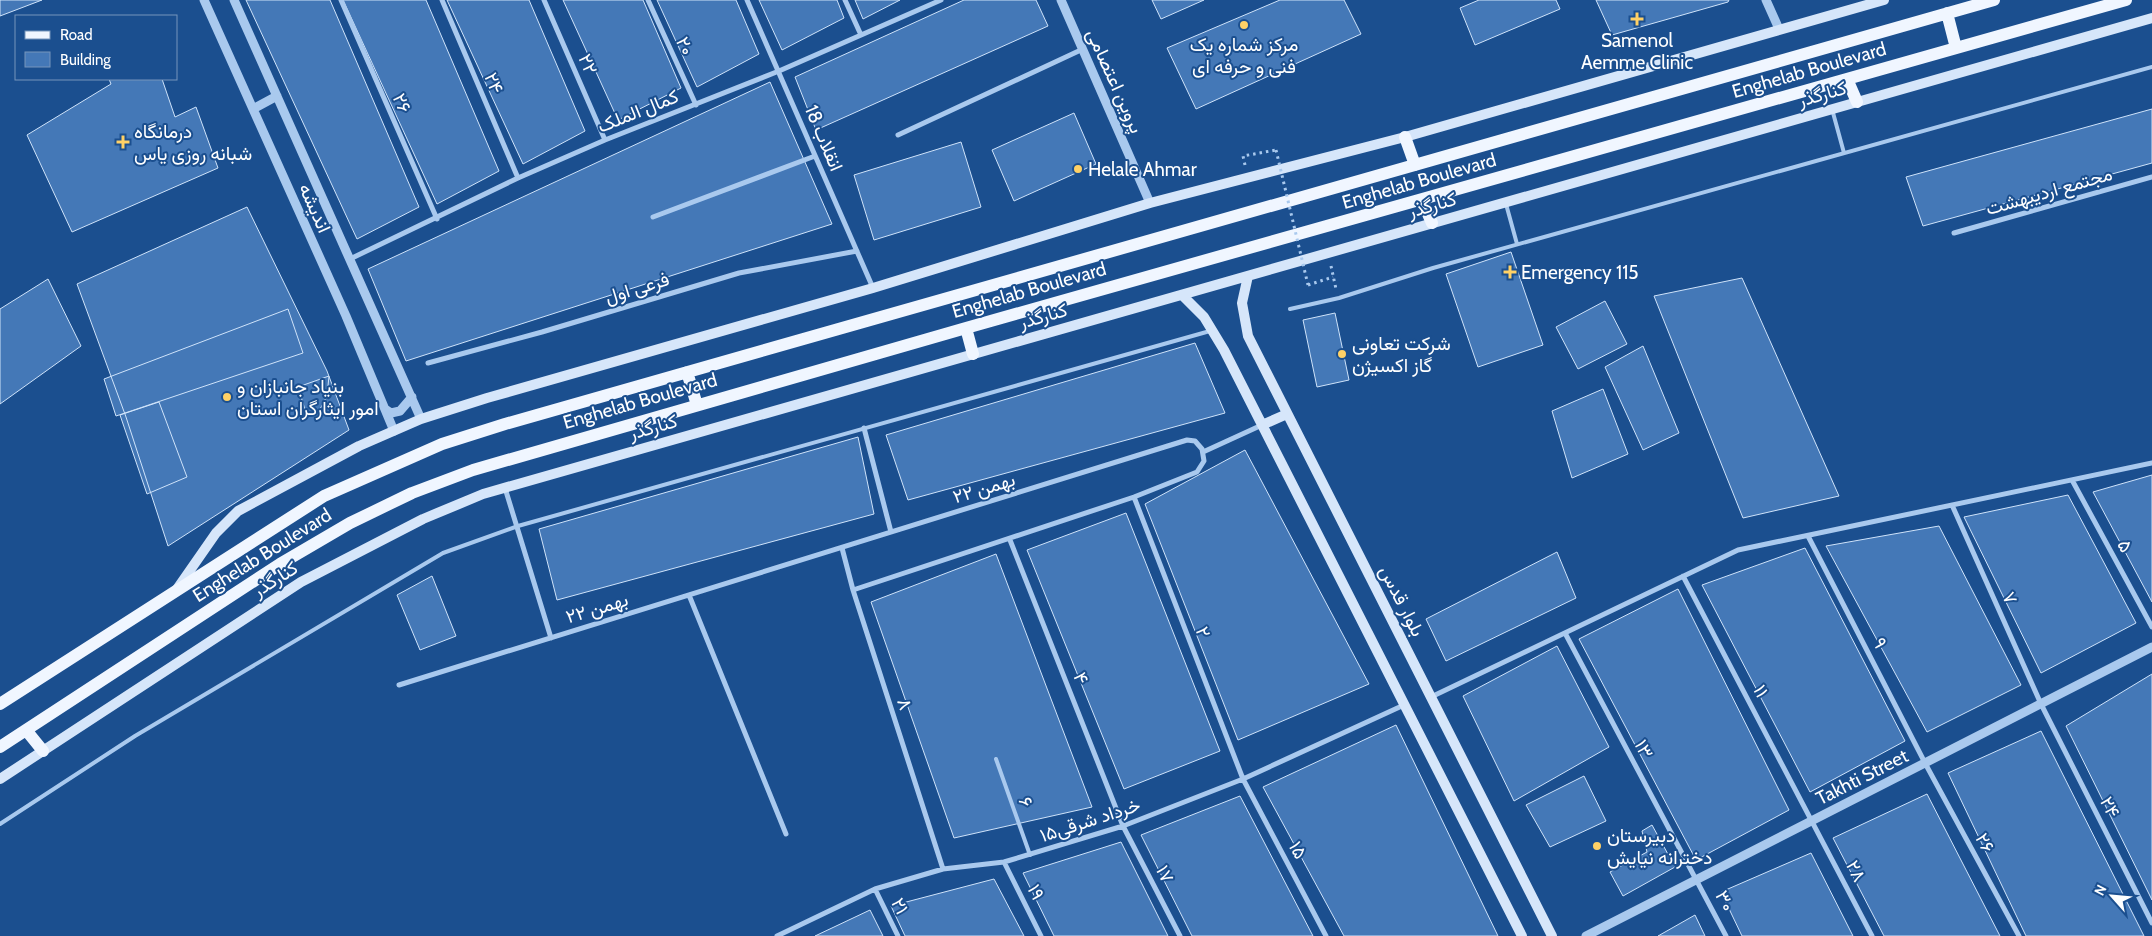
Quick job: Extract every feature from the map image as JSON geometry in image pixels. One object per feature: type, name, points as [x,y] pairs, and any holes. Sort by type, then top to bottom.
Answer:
[{"type":"main road","points":[[177,589],[216,533],[238,511],[352,450],[421,419],[496,395],[873,288],[1150,203],[1405,137],[1884,0]]},
{"type":"main road","name":"Enghelab Boulevard","points":[[0,704],[324,496],[381,469],[469,435],[1994,0]]},
{"type":"main road","name":"Enghelab Boulevard","points":[[0,747],[280,564],[350,523],[412,493],[525,454],[2126,0]]},
{"type":"main road","points":[[1947,13],[1956,48]]},
{"type":"main road","name":"کنارگذر","points":[[0,778],[300,582],[423,519],[483,494],[2152,18]]},
{"type":"main road","points":[[1847,79],[1857,102]]},
{"type":"main road","points":[[1405,137],[1415,165]]},
{"type":"main road","points":[[1422,200],[1432,223]]},
{"type":"main road","name":"بلوار قدس","points":[[1248,276],[1242,303],[1248,336],[1552,936]]},
{"type":"main road","points":[[1182,295],[1204,317],[1212,330],[1522,936]]},
{"type":"main road","points":[[966,328],[972,354]]},
{"type":"main road","points":[[687,372],[697,405]]},
{"type":"main road","points":[[1262,425],[1288,414]]},
{"type":"main road","points":[[26,730],[42,751]]},
{"type":"street","name":"اندیشه","points":[[204,0],[394,431]]},
{"type":"street","name":"اندیشه","points":[[234,0],[421,419]]},
{"type":"street","name":"۲۶","points":[[341,0],[436,219]]},
{"type":"street","name":"۲۴","points":[[442,0],[518,178]]},
{"type":"street","name":"۲۲","points":[[544,0],[606,140]]},
{"type":"street","name":"۲۰","points":[[648,0],[696,105]]},
{"type":"street","name":"انقلاب 18","points":[[747,0],[873,288]]},
{"type":"street","points":[[845,0],[861,35]]},
{"type":"street","name":"کمال الملک","points":[[350,259],[518,178],[606,140],[779,71],[941,0]]},
{"type":"street","name":"پروین اعتصامی","points":[[1061,0],[1150,203]]},
{"type":"street","points":[[1766,0],[1779,29]]},
{"type":"street","points":[[898,135],[1084,49]]},
{"type":"street","points":[[252,109],[277,96]]},
{"type":"street","points":[[653,217],[815,156]]},
{"type":"street","name":"مجتمع اردیبهشت","points":[[1954,233],[2152,177]]},
{"type":"street","name":"فرعی اول","points":[[428,363],[542,332],[739,273],[857,251]]},
{"type":"street","points":[[385,410],[392,412],[400,411],[412,397]]},
{"type":"street","points":[[853,590],[1010,540],[1134,497],[1197,472],[1204,461],[1203,452],[1262,425]]},
{"type":"street","points":[[864,428],[891,532]]},
{"type":"street","name":"۲۲ بهمن","points":[[399,685],[1187,440],[1195,441],[1203,452]]},
{"type":"street","points":[[1431,697],[1738,550],[2152,464]]},
{"type":"street","name":"۵","points":[[2072,480],[2152,627]]},
{"type":"street","points":[[505,488],[518,526],[550,638]]},
{"type":"street","name":"۲","points":[[1134,497],[1243,779]]},
{"type":"street","name":"۷","points":[[1952,505],[2041,704]]},
{"type":"street","name":"۹","points":[[1808,536],[1925,763]]},
{"type":"street","name":"۴","points":[[1010,540],[1123,826]]},
{"type":"street","name":"۸","points":[[842,548],[853,590],[943,869]]},
{"type":"street","name":"۱۱","points":[[1683,576],[1812,820]]},
{"type":"street","points":[[689,595],[786,834]]},
{"type":"street","name":"۱۳","points":[[1565,633],[1697,879]]},
{"type":"street","name":"Takhti Street","points":[[1586,936],[2152,647]]},
{"type":"street","name":"۲۴","points":[[2041,704],[2152,923]]},
{"type":"street","name":"۱۵خرداد شرقی","points":[[777,936],[875,889],[943,869],[1004,862],[1123,826],[1243,779],[1404,705]]},
{"type":"street","name":"۲۶","points":[[1925,763],[2019,936]]},
{"type":"street","name":"۱۵","points":[[1243,779],[1326,936]]},
{"type":"street","name":"۲۸","points":[[1812,820],[1872,936]]},
{"type":"street","name":"۱۷","points":[[1123,826],[1180,936]]},
{"type":"street","name":"۱۹","points":[[1004,862],[1041,936]]},
{"type":"street","name":"۳۰","points":[[1697,879],[1726,936]]},
{"type":"street","name":"۲۱","points":[[875,889],[898,936]]},
{"type":"lane","points":[[1290,309],[1339,298],[1432,268],[2152,67]]},
{"type":"lane","points":[[1832,109],[1844,153]]},
{"type":"lane","points":[[1505,202],[1517,244]]},
{"type":"lane","points":[[0,824],[135,736],[442,553],[518,526],[1212,330]]},
{"type":"lane","name":"۶","points":[[996,759],[1030,855]]},
{"type":"path","points":[[1243,156],[1276,150],[1308,285],[1333,277]]},
{"type":"path","points":[[1328,253],[1339,298]]},
{"type":"building","points":[[0,0],[42,0],[0,16]]},
{"type":"building","points":[[246,0],[330,0],[419,207],[357,239]]},
{"type":"building","points":[[343,0],[426,0],[499,171],[437,204]]},
{"type":"building","points":[[447,0],[529,0],[585,131],[523,164]]},
{"type":"building","points":[[563,0],[643,0],[681,88],[618,120]]},
{"type":"building","points":[[657,0],[736,0],[759,54],[697,87]]},
{"type":"building","points":[[759,0],[837,0],[844,18],[782,50]]},
{"type":"building","points":[[855,0],[900,0],[863,19]]},
{"type":"building","points":[[964,0],[1036,0],[1048,26],[816,130],[795,77]]},
{"type":"building","points":[[1152,0],[1204,0],[1161,19]]},
{"type":"building","points":[[1280,0],[1344,0],[1361,34],[1196,109],[1167,48]]},
{"type":"building","points":[[1479,0],[1556,0],[1560,9],[1475,45],[1460,8]]},
{"type":"building","name":"Samenol Aemme Clinic","points":[[1596,0],[1729,0],[1728,2],[1612,35]]},
{"type":"building","points":[[109,80],[162,80],[175,117],[196,107],[218,168],[72,232],[27,135],[111,84]]},
{"type":"building","points":[[770,82],[832,224],[406,361],[368,269]]},
{"type":"building","points":[[2152,109],[2152,163],[1923,226],[1906,177]]},
{"type":"building","points":[[1074,113],[1096,164],[1014,201],[992,150]]},
{"type":"building","points":[[961,142],[981,207],[874,240],[854,175]]},
{"type":"building","name":"بنیاد جانبازان و امور ایثارگران استان","points":[[247,207],[327,371],[349,430],[168,546],[126,417],[77,284]]},
{"type":"building","points":[[1511,252],[1543,345],[1478,367],[1446,274]]},
{"type":"building","points":[[1742,278],[1839,496],[1743,518],[1654,296]]},
{"type":"building","points":[[48,279],[81,346],[0,404],[0,309]]},
{"type":"building","points":[[1605,301],[1627,344],[1578,369],[1556,327]]},
{"type":"building","points":[[288,309],[303,353],[116,416],[104,379]]},
{"type":"building","points":[[1335,313],[1349,380],[1317,387],[1303,320]]},
{"type":"building","points":[[1195,343],[1225,413],[908,500],[886,435]]},
{"type":"building","points":[[1643,346],[1679,433],[1643,450],[1605,367]]},
{"type":"building","points":[[329,376],[327,396],[319,411],[307,416],[298,387]]},
{"type":"building","points":[[1603,389],[1628,454],[1572,478],[1552,411]]},
{"type":"building","points":[[159,402],[187,477],[147,494],[120,415]]},
{"type":"building","points":[[858,437],[874,514],[557,600],[539,529]]},
{"type":"building","points":[[1245,450],[1369,684],[1238,740],[1145,504]]},
{"type":"building","points":[[2152,475],[2152,602],[2093,492]]},
{"type":"building","points":[[2068,495],[2136,623],[2041,673],[1964,517]]},
{"type":"building","points":[[1126,513],[1220,751],[1124,789],[1027,550]]},
{"type":"building","points":[[1939,526],[2021,685],[1927,732],[1826,546]]},
{"type":"building","points":[[1805,548],[1905,741],[1810,792],[1702,585]]},
{"type":"building","points":[[1557,552],[1576,598],[1446,661],[1426,619]]},
{"type":"building","points":[[996,554],[1092,807],[954,838],[871,602]]},
{"type":"building","points":[[432,576],[456,636],[420,650],[397,595]]},
{"type":"building","points":[[1678,589],[1789,810],[1696,860],[1579,639]]},
{"type":"building","points":[[1557,646],[1609,747],[1514,801],[1463,696]]},
{"type":"building","points":[[2152,674],[2152,900],[2066,726]]},
{"type":"building","points":[[1396,725],[1498,936],[1344,936],[1263,787]]},
{"type":"building","points":[[2041,731],[2144,936],[2026,936],[1948,773]]},
{"type":"building","points":[[1584,776],[1606,821],[1550,847],[1526,805]]},
{"type":"building","points":[[1927,794],[2000,936],[1884,936],[1833,838]]},
{"type":"building","points":[[1240,796],[1313,936],[1192,936],[1141,835]]},
{"type":"building","points":[[1652,825],[1675,867],[1623,896],[1610,872],[1647,852],[1642,831]]},
{"type":"building","points":[[1121,842],[1168,936],[1054,936],[1023,873]]},
{"type":"building","points":[[1811,853],[1853,936],[1742,936],[1721,892]]},
{"type":"building","points":[[994,879],[1024,936],[905,936],[891,906]]},
{"type":"building","points":[[870,910],[883,936],[815,936]]},
{"type":"building","points":[[1695,915],[1705,936],[1658,936]]},
{"type":"place","name":"Samenol Aemme Clinic","points":[[1637,19]]},
{"type":"place","name":"مرکز شماره یک فنی و حرفه ای","points":[[1244,25]]},
{"type":"place","name":"درمانگاه شبانه روزی یاس","points":[[123,142]]},
{"type":"place","name":"Helale Ahmar","points":[[1078,169]]},
{"type":"place","name":"Emergency 115","points":[[1510,272]]},
{"type":"place","name":"شرکت تعاونی گاز اکسیژن","points":[[1342,354]]},
{"type":"place","name":"بنیاد جانبازان و امور ایثارگران استان","points":[[227,397]]},
{"type":"place","name":"دبیرستان دخترانه نیایش","points":[[1597,846]]}]
